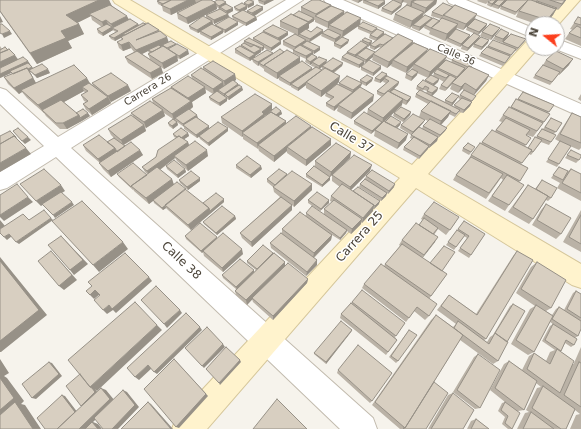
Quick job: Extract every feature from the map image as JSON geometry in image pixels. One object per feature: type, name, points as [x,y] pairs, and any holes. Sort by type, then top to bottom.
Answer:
[{"type":"street","name":"Calle 37","points":[[120,0],[581,278]]},
{"type":"street","name":"Carrera 26","points":[[0,182],[57,145],[296,0]]},
{"type":"street","name":"Calle 36","points":[[330,0],[505,76],[581,111]]},
{"type":"street","points":[[454,0],[525,30]]},
{"type":"street","points":[[558,16],[573,0]]},
{"type":"street","points":[[565,47],[581,54]]},
{"type":"street","name":"Carrera 25","points":[[187,429],[525,53]]},
{"type":"street","name":"Calle 38","points":[[0,94],[57,145],[362,429]]},
{"type":"building","points":[[0,0],[99,0],[66,15],[79,24],[61,31],[66,38],[30,53],[0,11]]},
{"type":"building","points":[[171,0],[163,4],[157,1]]},
{"type":"building","points":[[171,0],[188,0],[170,9],[161,5]]},
{"type":"building","points":[[202,0],[211,0],[216,3],[186,18],[177,13]]},
{"type":"building","points":[[217,0],[226,2],[219,6],[214,2]]},
{"type":"building","points":[[248,0],[254,2],[248,5],[244,3]]},
{"type":"building","points":[[312,0],[319,0],[331,5],[316,14],[301,7]]},
{"type":"building","points":[[364,0],[383,0],[385,1],[378,6]]},
{"type":"building","points":[[393,0],[402,4],[392,12],[382,8]]},
{"type":"building","points":[[416,0],[435,0],[426,8],[412,2]]},
{"type":"building","points":[[491,0],[496,0],[492,4],[488,2]]},
{"type":"building","points":[[498,0],[505,0],[499,6],[494,4]]},
{"type":"building","points":[[507,0],[528,0],[516,12],[501,6]]},
{"type":"building","points":[[528,0],[556,9],[550,16],[535,16],[519,11]]},
{"type":"building","points":[[550,0],[565,0],[562,4]]},
{"type":"building","points":[[537,1],[557,8],[556,9],[536,2]]},
{"type":"building","points":[[242,3],[247,6],[239,10],[234,7]]},
{"type":"building","points":[[443,3],[453,7],[443,16],[432,12]]},
{"type":"building","points":[[226,4],[233,8],[226,11],[220,7]]},
{"type":"building","points":[[110,5],[127,16],[111,24],[106,20],[102,22],[89,14]]},
{"type":"building","points":[[257,5],[263,7],[252,13],[247,11]]},
{"type":"building","points":[[407,5],[424,12],[412,21],[395,14]]},
{"type":"building","points":[[455,5],[477,14],[466,24],[443,15]]},
{"type":"building","points":[[331,6],[344,11],[328,22],[315,16]]},
{"type":"building","points":[[220,9],[228,14],[214,20],[206,15]]},
{"type":"building","points":[[243,10],[256,17],[246,23],[232,16]]},
{"type":"building","points":[[299,11],[314,18],[308,22],[293,15]]},
{"type":"building","points":[[347,12],[361,18],[343,31],[329,25]]},
{"type":"building","points":[[291,14],[309,22],[298,29],[280,21]]},
{"type":"building","points":[[425,15],[432,18],[420,27],[413,25]]},
{"type":"building","points":[[203,16],[212,21],[197,30],[189,26]]},
{"type":"building","points":[[229,17],[238,22],[225,30],[215,25]]},
{"type":"building","points":[[578,17],[581,18],[581,25],[574,23]]},
{"type":"building","points":[[433,18],[440,21],[431,28],[425,25]]},
{"type":"building","points":[[442,18],[458,24],[447,34],[431,28]]},
{"type":"building","points":[[130,19],[138,24],[114,38],[109,36],[118,31],[112,28]]},
{"type":"building","points":[[475,19],[487,24],[479,32],[467,27]]},
{"type":"building","points":[[363,22],[377,28],[372,32],[358,26]]},
{"type":"building","points":[[143,23],[146,24],[125,35],[123,34]]},
{"type":"building","points":[[148,23],[159,30],[136,40],[160,31],[167,37],[136,50],[129,42],[121,45],[117,42],[123,39],[121,37]]},
{"type":"building","points":[[0,24],[10,31],[2,34],[0,33]]},
{"type":"building","points":[[107,24],[112,27],[102,33],[97,29]]},
{"type":"building","points":[[212,24],[223,30],[211,37],[200,31]]},
{"type":"building","points":[[490,24],[500,28],[492,36],[482,32]]},
{"type":"building","points":[[273,25],[288,32],[278,38],[263,31]]},
{"type":"building","points":[[577,26],[581,28],[581,38],[569,33]]},
{"type":"building","points":[[317,27],[323,30],[310,39],[299,34],[306,29],[311,32]]},
{"type":"building","points":[[328,29],[341,35],[335,39],[322,33]]},
{"type":"building","points":[[377,29],[384,32],[377,38],[370,35]]},
{"type":"building","points":[[456,29],[470,35],[461,44],[448,38]]},
{"type":"building","points":[[501,29],[509,33],[503,39],[495,36]]},
{"type":"building","points":[[263,32],[281,41],[271,48],[253,38]]},
{"type":"building","points":[[474,33],[480,36],[468,48],[462,45]]},
{"type":"building","points":[[295,34],[306,40],[295,47],[283,41]]},
{"type":"building","points":[[385,34],[393,38],[383,45],[380,44],[375,47],[370,45]]},
{"type":"building","points":[[398,34],[413,41],[389,62],[373,54]]},
{"type":"building","points":[[511,34],[525,39],[518,48],[503,42]]},
{"type":"building","points":[[342,37],[349,40],[341,46],[334,43]]},
{"type":"building","points":[[481,37],[489,40],[482,47],[474,44]]},
{"type":"building","points":[[249,38],[264,46],[262,48],[244,41]]},
{"type":"building","points":[[365,38],[372,41],[369,43],[362,40]]},
{"type":"building","points":[[493,40],[516,49],[511,55],[488,46]]},
{"type":"building","points":[[171,41],[176,44],[167,48],[162,45]]},
{"type":"building","points":[[307,41],[320,47],[314,51],[302,45]]},
{"type":"building","points":[[361,41],[368,45],[355,55],[347,52]]},
{"type":"building","points":[[244,43],[251,47],[254,45],[261,49],[254,53],[241,45]]},
{"type":"building","points":[[414,43],[428,49],[407,67],[393,60]]},
{"type":"building","points":[[177,44],[188,50],[179,56],[168,49]]},
{"type":"building","points":[[159,45],[161,47],[152,52],[148,50]]},
{"type":"building","points":[[300,45],[313,52],[306,56],[293,50]]},
{"type":"building","points":[[163,46],[177,55],[162,63],[148,54]]},
{"type":"building","points":[[240,46],[255,54],[249,58],[235,49]]},
{"type":"building","points":[[5,47],[8,50],[0,53],[0,50]]},
{"type":"building","points":[[487,47],[510,56],[505,63],[481,53]]},
{"type":"building","points":[[366,48],[375,52],[366,60],[357,55]]},
{"type":"building","points":[[9,49],[15,55],[0,62],[0,53]]},
{"type":"building","points":[[280,49],[284,52],[264,66],[259,63]]},
{"type":"building","points":[[430,49],[447,56],[430,72],[414,64]]},
{"type":"building","points":[[267,50],[273,53],[258,62],[252,59]]},
{"type":"building","points":[[287,50],[300,57],[277,73],[264,65]]},
{"type":"building","points":[[137,51],[161,67],[150,73],[125,57]]},
{"type":"building","points":[[347,53],[364,61],[359,65],[342,57]]},
{"type":"building","points":[[312,54],[317,57],[310,62],[306,59]]},
{"type":"building","points":[[565,55],[573,59],[563,69],[546,60],[550,56]]},
{"type":"building","points":[[23,57],[28,61],[0,74],[0,68]]},
{"type":"building","points":[[319,57],[327,60],[319,66],[312,62]]},
{"type":"building","points":[[455,57],[472,65],[471,67],[452,60]]},
{"type":"building","points":[[333,58],[343,63],[332,71],[322,66]]},
{"type":"building","points":[[369,60],[381,66],[373,73],[361,67]]},
{"type":"building","points":[[446,60],[465,68],[457,77],[438,68]]},
{"type":"building","points":[[213,61],[235,74],[224,81],[203,67]]},
{"type":"building","points":[[302,61],[312,68],[290,83],[279,76]]},
{"type":"building","points":[[28,63],[32,67],[13,74],[10,71]]},
{"type":"building","points":[[42,64],[48,69],[35,75],[29,70]]},
{"type":"building","points":[[74,65],[87,78],[38,105],[21,90]]},
{"type":"building","points":[[543,65],[560,72],[552,82],[535,75]]},
{"type":"building","points":[[469,66],[489,75],[476,90],[465,83],[461,87],[452,83]]},
{"type":"building","points":[[316,67],[322,70],[298,88],[291,84]]},
{"type":"building","points":[[27,68],[33,78],[14,88],[4,77]]},
{"type":"building","points":[[201,68],[223,82],[213,89],[191,75]]},
{"type":"building","points":[[325,68],[340,76],[321,91],[306,82]]},
{"type":"building","points":[[412,69],[418,72],[412,77],[406,74]]},
{"type":"building","points":[[437,69],[449,75],[446,78],[434,73]]},
{"type":"building","points":[[382,72],[387,74],[380,80],[375,78]]},
{"type":"building","points":[[111,73],[128,85],[108,96],[92,83]]},
{"type":"building","points":[[367,75],[373,78],[366,83],[360,80]]},
{"type":"building","points":[[431,75],[439,79],[433,84],[425,80]]},
{"type":"building","points":[[450,75],[456,78],[447,88],[441,85]]},
{"type":"building","points":[[188,76],[205,87],[188,98],[171,87]]},
{"type":"building","points":[[347,76],[362,83],[353,90],[339,83]]},
{"type":"building","points":[[387,76],[399,82],[384,94],[377,91],[389,81],[384,78]]},
{"type":"building","points":[[233,80],[238,84],[224,94],[218,90]]},
{"type":"building","points":[[423,80],[438,88],[432,93],[427,91],[429,88],[425,86],[423,89],[417,86]]},
{"type":"building","points":[[89,83],[108,97],[89,109],[83,104],[88,101],[81,95],[88,91],[82,87]]},
{"type":"building","points":[[337,84],[353,92],[334,107],[326,103],[334,97],[326,93]]},
{"type":"building","points":[[239,85],[242,87],[228,97],[225,94]]},
{"type":"building","points":[[360,87],[374,95],[352,113],[338,105]]},
{"type":"building","points":[[171,88],[191,101],[172,114],[152,99]]},
{"type":"building","points":[[394,89],[411,97],[407,101],[390,92]]},
{"type":"building","points":[[420,90],[460,110],[456,114],[416,94]]},
{"type":"building","points":[[464,90],[476,96],[472,101],[460,95]]},
{"type":"building","points":[[217,91],[227,98],[219,103],[209,97]]},
{"type":"building","points":[[388,91],[403,99],[383,118],[368,109]]},
{"type":"building","points":[[523,92],[554,105],[549,112],[518,99]]},
{"type":"building","points":[[452,93],[459,96],[452,103],[445,100]]},
{"type":"building","points":[[255,94],[272,104],[262,112],[264,114],[242,131],[221,117]]},
{"type":"building","points":[[462,98],[472,102],[464,110],[454,105]]},
{"type":"building","points":[[516,99],[550,114],[544,122],[511,107]]},
{"type":"building","points":[[61,100],[79,115],[63,123],[56,123],[42,110]]},
{"type":"building","points":[[150,101],[163,110],[144,122],[131,113]]},
{"type":"building","points":[[431,101],[451,111],[441,121],[421,111]]},
{"type":"building","points":[[276,107],[281,111],[276,115],[271,112],[268,113]]},
{"type":"building","points":[[401,107],[411,112],[404,119],[394,113]]},
{"type":"building","points":[[509,107],[543,123],[537,131],[503,115]]},
{"type":"building","points":[[83,109],[88,113],[80,118],[76,113]]},
{"type":"building","points":[[189,109],[197,115],[183,124],[175,118]]},
{"type":"building","points":[[271,112],[286,121],[257,143],[242,133]]},
{"type":"building","points":[[364,112],[382,122],[372,131],[354,121]]},
{"type":"building","points":[[572,113],[581,117],[581,143],[560,134]]},
{"type":"building","points":[[413,114],[425,120],[413,132],[401,125]]},
{"type":"building","points":[[131,115],[144,125],[121,140],[108,129]]},
{"type":"building","points":[[296,116],[311,126],[274,156],[258,145]]},
{"type":"building","points":[[391,116],[401,122],[395,127],[385,122]]},
{"type":"building","points":[[196,117],[209,126],[196,135],[183,125]]},
{"type":"building","points":[[506,118],[530,130],[526,135],[531,138],[526,145],[496,130]]},
{"type":"building","points":[[551,118],[562,123],[556,132],[545,127]]},
{"type":"building","points":[[173,119],[177,122],[172,126],[168,123]]},
{"type":"building","points":[[430,119],[447,128],[440,135],[423,126]]},
{"type":"building","points":[[384,121],[408,134],[399,143],[375,130]]},
{"type":"building","points":[[218,122],[228,128],[208,143],[199,136]]},
{"type":"building","points":[[312,127],[331,139],[306,160],[287,147]]},
{"type":"building","points":[[419,127],[438,137],[430,145],[411,135]]},
{"type":"building","points":[[18,128],[28,137],[22,141],[13,131]]},
{"type":"building","points":[[181,128],[188,133],[181,138],[173,134]]},
{"type":"building","points":[[542,129],[556,135],[551,142],[537,136]]},
{"type":"building","points":[[492,130],[532,150],[522,163],[482,142]]},
{"type":"building","points":[[10,131],[16,138],[14,136],[0,144],[0,136]]},
{"type":"building","points":[[99,135],[115,148],[98,159],[83,145]]},
{"type":"building","points":[[14,136],[26,148],[0,163],[0,144]]},
{"type":"building","points":[[179,136],[188,142],[147,171],[142,167],[156,157],[158,150]]},
{"type":"building","points":[[414,137],[429,146],[420,156],[404,147]]},
{"type":"building","points":[[535,137],[542,140],[533,152],[528,148]]},
{"type":"building","points":[[114,138],[125,146],[117,152],[115,148],[107,142]]},
{"type":"building","points":[[195,141],[207,150],[186,165],[174,156]]},
{"type":"building","points":[[560,141],[571,146],[559,164],[548,159]]},
{"type":"building","points":[[131,142],[140,150],[108,171],[99,163]]},
{"type":"building","points":[[336,143],[351,152],[331,172],[315,161]]},
{"type":"building","points":[[468,143],[475,147],[471,152],[463,148]]},
{"type":"building","points":[[480,143],[528,168],[520,181],[471,155]]},
{"type":"building","points":[[571,150],[581,155],[579,160],[567,155]]},
{"type":"building","points":[[354,155],[372,165],[350,187],[332,175]]},
{"type":"building","points":[[247,156],[261,166],[250,175],[236,165]]},
{"type":"building","points":[[471,157],[503,174],[489,193],[456,175]]},
{"type":"building","points":[[174,160],[185,169],[177,175],[166,166]]},
{"type":"building","points":[[133,163],[147,175],[131,187],[117,174]]},
{"type":"building","points":[[314,166],[330,177],[322,185],[306,174]]},
{"type":"building","points":[[157,167],[172,179],[146,198],[131,186]]},
{"type":"building","points":[[559,167],[568,171],[563,180],[553,175]]},
{"type":"building","points":[[44,169],[61,185],[36,201],[20,184]]},
{"type":"building","points":[[279,169],[287,174],[275,185],[267,179]]},
{"type":"building","points":[[571,169],[581,174],[581,193],[562,183]]},
{"type":"building","points":[[372,170],[395,184],[389,191],[366,176]]},
{"type":"building","points":[[191,171],[200,178],[187,187],[179,180]]},
{"type":"building","points":[[292,171],[312,184],[294,201],[273,187]]},
{"type":"building","points":[[507,175],[524,185],[509,205],[492,196]]},
{"type":"building","points":[[365,179],[387,193],[382,198],[360,184]]},
{"type":"building","points":[[542,180],[557,188],[551,198],[536,189]]},
{"type":"building","points":[[177,182],[186,189],[162,208],[153,200]]},
{"type":"building","points":[[17,184],[28,197],[0,215],[0,195]]},
{"type":"building","points":[[342,184],[374,205],[363,218],[331,196]]},
{"type":"building","points":[[528,185],[548,196],[533,219],[513,207]]},
{"type":"building","points":[[358,187],[380,201],[375,206],[353,191]]},
{"type":"building","points":[[185,189],[209,208],[188,225],[165,205]]},
{"type":"building","points":[[61,192],[72,202],[53,215],[42,204]]},
{"type":"building","points":[[317,192],[329,200],[321,209],[308,200]]},
{"type":"building","points":[[216,193],[224,199],[210,211],[209,208],[203,203]]},
{"type":"building","points":[[281,197],[292,205],[251,242],[240,233]]},
{"type":"building","points":[[334,200],[362,219],[352,229],[324,209]]},
{"type":"building","points":[[82,201],[123,242],[93,265],[52,221]]},
{"type":"building","points":[[434,202],[459,217],[450,230],[424,214]]},
{"type":"building","points":[[546,204],[571,218],[561,234],[537,220]]},
{"type":"building","points":[[222,206],[235,216],[216,233],[203,222]]},
{"type":"building","points":[[312,206],[347,230],[340,238],[306,213]]},
{"type":"building","points":[[44,210],[51,218],[16,242],[9,234],[4,237],[0,233],[0,229],[23,214],[29,220]]},
{"type":"building","points":[[300,212],[332,235],[314,253],[282,229]]},
{"type":"building","points":[[581,215],[581,244],[569,237]]},
{"type":"building","points":[[424,218],[438,228],[433,234],[419,225]]},
{"type":"building","points":[[464,221],[485,234],[471,255],[460,248],[469,236],[458,229]]},
{"type":"building","points":[[200,223],[217,237],[201,251],[185,236]]},
{"type":"building","points":[[416,223],[438,237],[424,255],[402,240]]},
{"type":"building","points":[[457,230],[465,235],[456,247],[448,242]]},
{"type":"building","points":[[223,233],[242,249],[222,268],[203,251]]},
{"type":"building","points":[[281,233],[317,260],[307,272],[270,243]]},
{"type":"building","points":[[61,236],[83,260],[70,270],[48,245]]},
{"type":"building","points":[[402,244],[447,274],[431,296],[385,264]]},
{"type":"building","points":[[263,245],[273,253],[257,269],[247,261]]},
{"type":"building","points":[[444,246],[455,252],[442,271],[430,263]]},
{"type":"building","points":[[51,251],[72,275],[59,286],[38,261]]},
{"type":"building","points":[[517,251],[533,260],[486,339],[441,306],[449,295],[477,315]]},
{"type":"building","points":[[125,253],[149,277],[112,309],[109,305],[103,310],[94,300],[100,295],[95,290],[90,295],[86,291],[92,286],[88,282]]},
{"type":"building","points":[[274,253],[285,262],[246,300],[235,291]]},
{"type":"building","points":[[240,259],[254,270],[236,287],[222,275]]},
{"type":"building","points":[[0,261],[39,310],[0,341]]},
{"type":"building","points":[[537,262],[566,280],[551,308],[521,289]]},
{"type":"building","points":[[288,263],[308,279],[273,316],[252,298]]},
{"type":"building","points":[[381,264],[437,304],[429,316],[417,307],[409,318],[364,284]]},
{"type":"building","points":[[156,286],[180,310],[164,324],[141,300]]},
{"type":"building","points":[[362,290],[405,323],[396,336],[352,302]]},
{"type":"building","points":[[576,291],[581,294],[581,318],[567,309]]},
{"type":"building","points":[[135,302],[157,325],[90,387],[68,360]]},
{"type":"building","points":[[351,303],[397,340],[388,352],[341,314]]},
{"type":"building","points":[[513,304],[525,311],[507,342],[495,333]]},
{"type":"building","points":[[536,305],[553,316],[534,352],[516,340]]},
{"type":"building","points":[[559,307],[581,321],[581,329],[578,336],[552,319]]},
{"type":"building","points":[[186,313],[200,327],[154,372],[148,365],[135,377],[127,368]]},
{"type":"building","points":[[436,315],[463,335],[405,428],[375,402]]},
{"type":"building","points":[[341,321],[352,330],[326,362],[314,353]]},
{"type":"building","points":[[458,321],[489,344],[495,333],[508,342],[498,361],[454,328]]},
{"type":"building","points":[[553,324],[577,339],[574,345],[566,340],[561,351],[545,340]]},
{"type":"building","points":[[207,327],[223,344],[202,366],[185,348]]},
{"type":"building","points":[[409,330],[417,335],[398,361],[391,356]]},
{"type":"building","points":[[358,345],[392,373],[372,401],[338,370]]},
{"type":"building","points":[[226,347],[240,360],[219,383],[206,369]]},
{"type":"building","points":[[557,349],[574,361],[560,393],[527,369],[534,353],[550,364]]},
{"type":"building","points":[[478,354],[500,370],[480,408],[457,390]]},
{"type":"building","points":[[174,359],[206,394],[176,427],[144,389]]},
{"type":"building","points":[[509,361],[537,381],[524,410],[495,388]]},
{"type":"building","points":[[49,362],[59,374],[32,398],[22,384]]},
{"type":"building","points":[[579,362],[581,363],[581,407],[564,395]]},
{"type":"building","points":[[80,374],[95,392],[81,406],[66,386]]},
{"type":"building","points":[[0,378],[14,398],[0,410]]},
{"type":"building","points":[[434,382],[448,393],[426,429],[404,429],[403,428],[405,428]]},
{"type":"building","points":[[543,386],[575,409],[566,429],[561,429],[532,408]]},
{"type":"building","points":[[101,388],[110,399],[79,429],[57,429]]},
{"type":"building","points":[[123,390],[135,405],[112,429],[103,429],[94,418]]},
{"type":"building","points":[[453,393],[474,410],[463,429],[431,429]]},
{"type":"building","points":[[62,395],[75,412],[57,429],[45,429],[37,418]]},
{"type":"building","points":[[277,399],[307,429],[253,429]]},
{"type":"building","points":[[15,402],[33,429],[0,429],[0,415]]},
{"type":"building","points":[[148,402],[171,429],[121,429]]},
{"type":"building","points":[[505,402],[520,413],[512,429],[505,423],[508,416],[501,410]]},
{"type":"building","points":[[531,412],[554,429],[523,429]]},
{"type":"building","points":[[476,419],[489,429],[471,429]]},
{"type":"building","points":[[92,422],[98,429],[85,429]]}]
